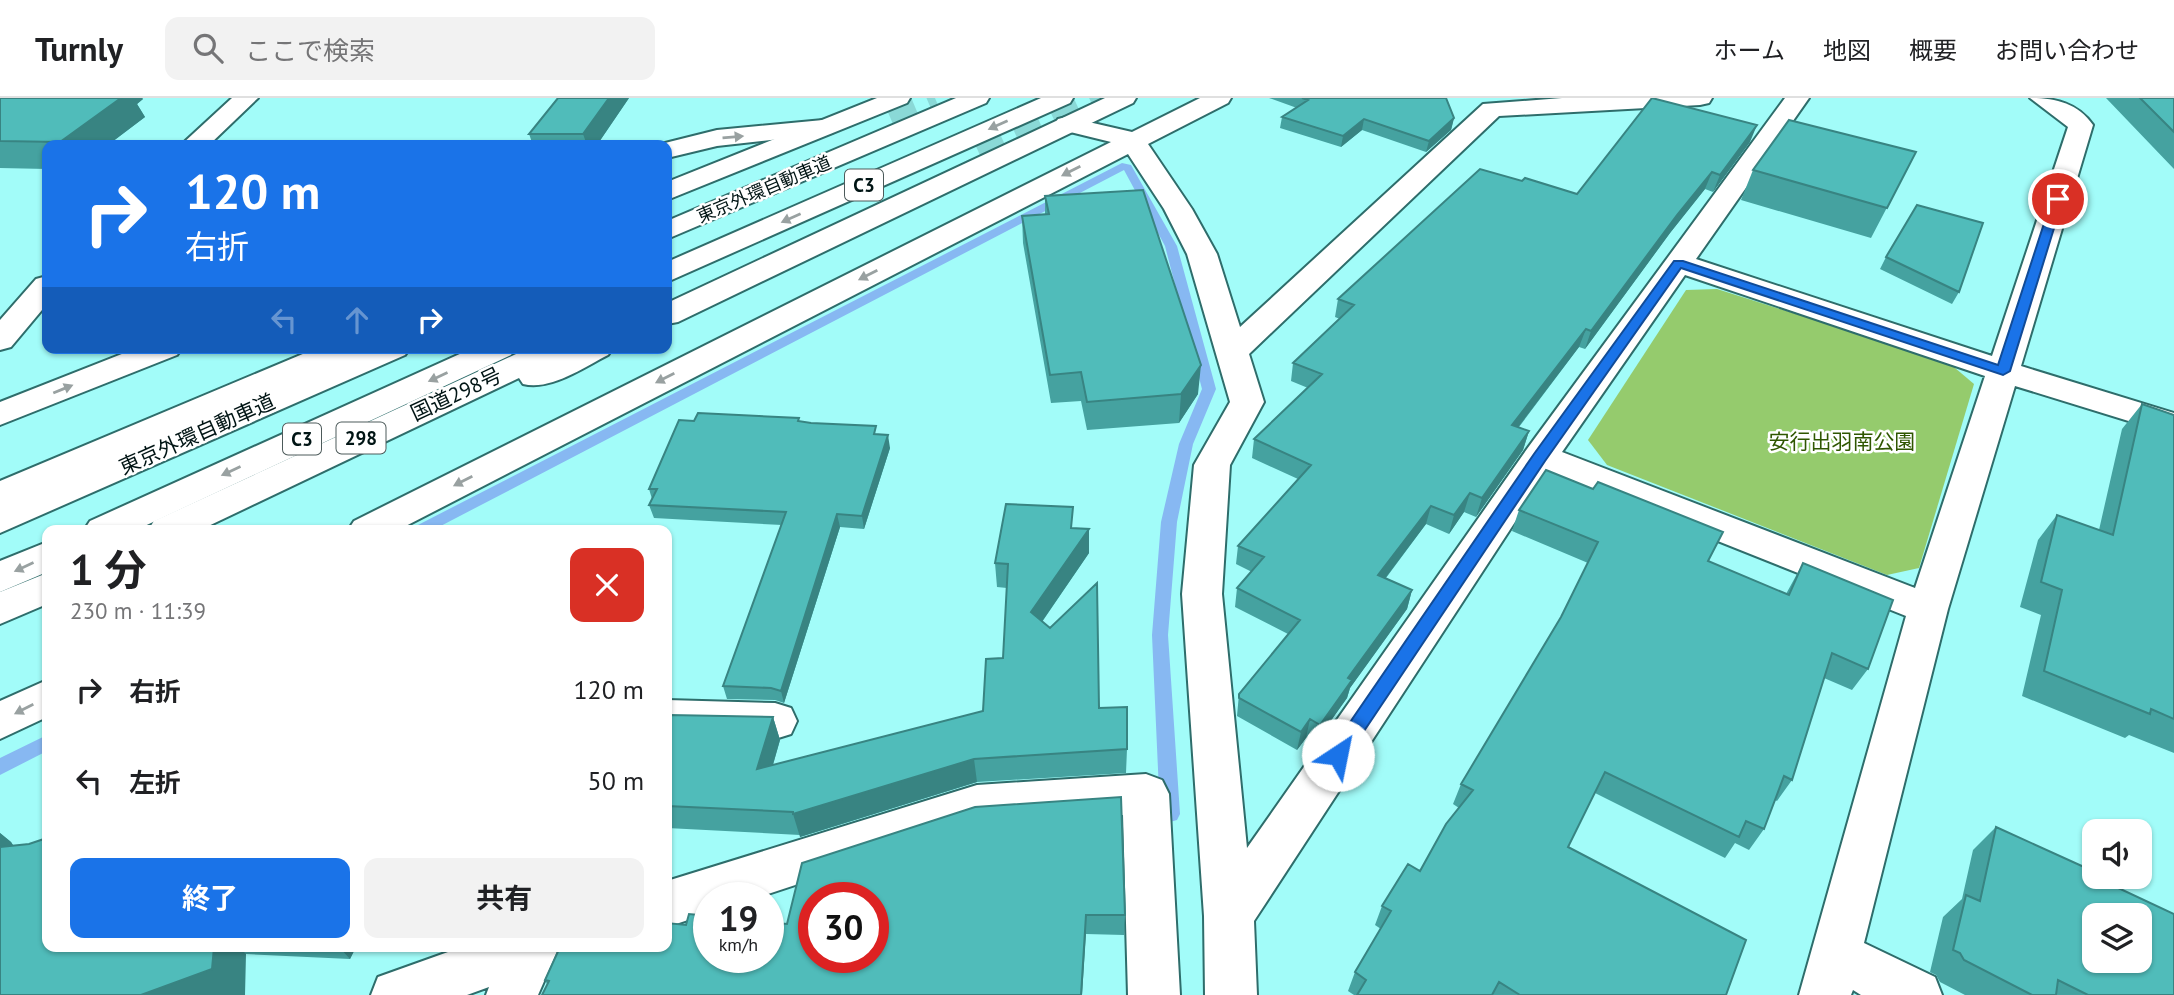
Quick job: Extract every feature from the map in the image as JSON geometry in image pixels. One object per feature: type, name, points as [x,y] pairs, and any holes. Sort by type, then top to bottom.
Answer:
[{"type":"main road","points":[[200,140],[246,98]]},
{"type":"main road","name":"東京外環自動車道","points":[[672,229],[977,98]]},
{"type":"main road","points":[[672,312],[1064,111],[1124,98]]},
{"type":"main road","points":[[382,525],[1132,140],[1219,98]]},
{"type":"main road","points":[[1231,353],[1492,110],[1700,98]]},
{"type":"main road","points":[[1229,916],[1540,457],[1797,98]]},
{"type":"main road","points":[[1916,995],[1831,975],[1928,609],[2081,125],[2042,98]]},
{"type":"main road","points":[[672,190],[823,128],[894,107]]},
{"type":"main road","points":[[672,209],[894,107]]},
{"type":"main road","points":[[1064,111],[1132,140],[1178,209],[1202,254],[1247,402],[1212,465],[1202,594],[1229,916],[1231,995]]},
{"type":"main road","name":"東京外環自動車道","points":[[672,272],[1064,111]]},
{"type":"main road","points":[[672,149],[717,138],[823,128]]},
{"type":"main road","points":[[672,295],[979,153]]},
{"type":"main road","points":[[1678,264],[2174,424]]},
{"type":"main road","points":[[0,340],[42,291]]},
{"type":"main road","points":[[0,414],[151,354]]},
{"type":"main road","points":[[0,470],[278,354]]},
{"type":"main road","points":[[0,495],[331,354]]},
{"type":"main road","name":"東京外環自動車道","points":[[0,520],[380,354]]},
{"type":"main road","name":"C3","points":[[114,525],[487,354]]},
{"type":"main road","name":"国道298号","points":[[178,525],[543,354]]},
{"type":"main road","points":[[225,525],[584,354]]},
{"type":"main road","points":[[1540,457],[1928,609]]},
{"type":"main road","points":[[0,578],[42,558]]},
{"type":"main road","points":[[0,609],[42,589]]},
{"type":"main road","points":[[0,632],[42,612]]},
{"type":"main road","points":[[0,721],[42,700]]},
{"type":"main road","points":[[672,718],[775,720]]},
{"type":"main road","points":[[672,902],[976,805],[1146,794],[1154,995]]},
{"type":"main road","points":[[397,995],[519,952]]},
{"type":"main road","points":[[512,995],[531,952]]},
{"type":"green space","name":"安行出羽南公園","points":[[1717,289],[1948,362],[1974,384],[1919,568],[1887,575],[1607,465],[1588,440],[1686,290]]},
{"type":"building","points":[[0,98],[121,98],[63,140],[0,141]]},
{"type":"building","points":[[558,98],[609,98],[583,134],[529,134]]},
{"type":"building","points":[[1302,98],[1446,98],[1454,118],[1429,141],[1364,119],[1343,136],[1282,117],[1308,100]]},
{"type":"building","points":[[1652,98],[1757,125],[1720,175],[1712,172],[1591,331],[1586,329],[1512,425],[1529,431],[1482,498],[1470,493],[1454,515],[1431,506],[1378,575],[1412,590],[1348,678],[1352,680],[1320,725],[1310,719],[1301,732],[1239,698],[1239,694],[1300,620],[1237,588],[1264,557],[1238,546],[1311,465],[1254,439],[1322,374],[1293,363],[1354,305],[1338,299],[1480,169],[1522,181],[1525,178],[1577,194]]},
{"type":"building","points":[[2140,98],[2174,98],[2174,132]]},
{"type":"building","points":[[1789,120],[1916,152],[1887,208],[1753,170]]},
{"type":"building","points":[[1143,190],[1201,365],[1181,394],[1087,402],[1081,372],[1050,375],[1022,216],[1049,214],[1045,196]]},
{"type":"building","points":[[1917,205],[1983,223],[1959,292],[1886,257]]},
{"type":"building","points":[[2142,404],[2174,415],[2174,719],[2151,709],[2150,714],[2044,671],[2062,590],[2041,582],[2057,515],[2113,535]]},
{"type":"building","points":[[698,413],[799,418],[798,421],[811,423],[876,426],[874,434],[888,435],[862,516],[837,514],[781,691],[771,688],[723,686],[786,512],[649,505],[657,489],[649,489],[679,420],[694,421]]},
{"type":"building","points":[[1546,470],[1593,489],[1598,482],[1723,532],[1708,561],[1789,595],[1803,563],[1893,600],[1868,669],[1832,653],[1792,780],[1784,776],[1764,829],[1746,821],[1739,837],[1605,772],[1568,847],[1746,940],[1726,995],[1520,995],[1499,982],[1492,995],[1357,995],[1366,980],[1355,972],[1391,911],[1382,906],[1408,864],[1420,871],[1446,824],[1473,790],[1461,784],[1561,617],[1598,542],[1519,510]]},
{"type":"building","points":[[1006,504],[1073,507],[1071,528],[1089,529],[1031,612],[1050,628],[1097,583],[1099,708],[1127,707],[1127,749],[974,759],[793,814],[672,806],[672,715],[773,717],[757,769],[983,711],[986,659],[1003,658],[1008,564],[995,563]]},
{"type":"building","points":[[1121,797],[1125,915],[1086,915],[1081,995],[542,995],[549,981],[545,980],[558,952],[672,952],[672,924],[686,925],[689,914],[693,914],[693,973],[784,973],[784,924],[787,924],[802,863],[975,807]]},
{"type":"building","points":[[1996,827],[2082,866],[2082,889],[2121,889],[2150,903],[2082,903],[2082,973],[2152,973],[2152,904],[2174,914],[2174,995],[2088,995],[2058,980],[2056,995],[2032,995],[1964,960],[1960,953],[1953,950],[1966,895],[1980,901]]},
{"type":"building","points":[[42,840],[42,952],[214,952],[212,969],[141,995],[0,995],[0,847]]},
{"type":"waterway","points":[[431,525],[1126,165],[1171,246],[1209,389],[1186,444],[1169,522],[1160,635],[1170,814]]},
{"type":"waterway","points":[[0,767],[42,745]]},
{"type":"tunnel","points":[[890,117],[935,98]]},
{"type":"tunnel","points":[[979,153],[1100,98]]},
{"type":"route","points":[[1338,755],[1540,457],[1678,264],[2003,371],[2058,199]]}]
